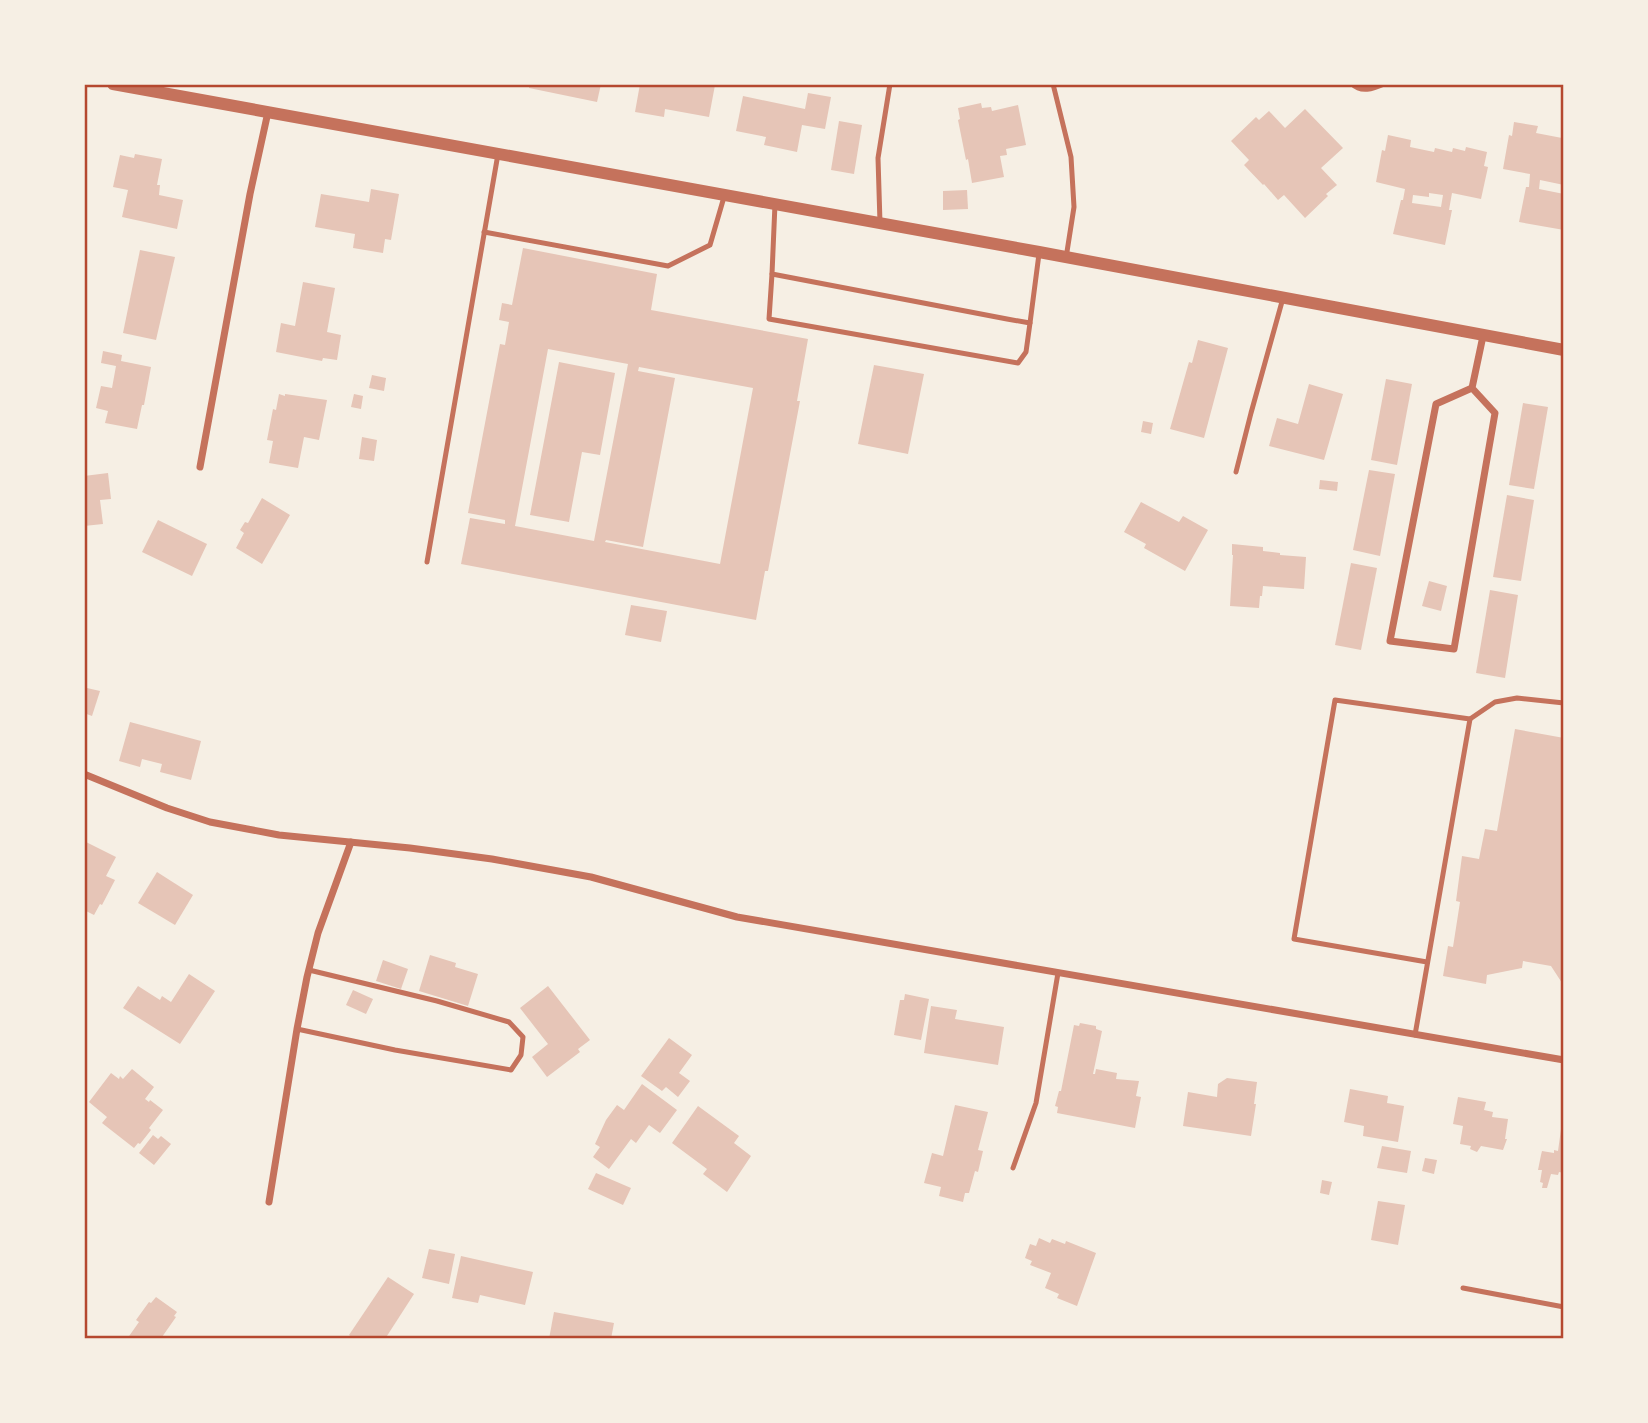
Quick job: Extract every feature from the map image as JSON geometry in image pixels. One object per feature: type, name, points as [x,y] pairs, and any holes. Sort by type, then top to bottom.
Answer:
[{"type":"street","points":[[113,84],[137,86],[1564,350]]},
{"type":"street","points":[[200,467],[250,194],[268,112]]},
{"type":"street","points":[[1472,388],[1483,335]]},
{"type":"street","points":[[1472,388],[1495,413],[1454,649],[1390,641],[1436,404],[1472,388]]},
{"type":"street","points":[[84,774],[167,808],[210,822],[279,835],[492,859],[592,877],[737,917],[1564,1060]]},
{"type":"street","points":[[269,1202],[309,970],[318,933],[351,842]]},
{"type":"lane","points":[[880,223],[878,158],[890,84]]},
{"type":"lane","points":[[1053,84],[1071,157],[1074,207],[1066,258]]},
{"type":"lane","points":[[1352,84],[1364,90],[1384,84]]},
{"type":"lane","points":[[427,562],[498,153]]},
{"type":"lane","points":[[484,232],[668,266],[710,245],[725,195]]},
{"type":"lane","points":[[775,204],[769,319],[1018,363],[1026,352],[1039,252]]},
{"type":"lane","points":[[772,274],[1030,323]]},
{"type":"lane","points":[[1236,472],[1283,298]]},
{"type":"lane","points":[[1427,962],[1294,939],[1335,700],[1469,719],[1495,702],[1517,698],[1564,703]]},
{"type":"lane","points":[[1415,1035],[1469,719]]},
{"type":"lane","points":[[297,1029],[512,1070],[521,1055],[523,1037],[509,1022],[437,1001],[309,970]]},
{"type":"lane","points":[[1013,1168],[1036,1103],[1058,973]]},
{"type":"lane","points":[[1463,1288],[1564,1307]]},
{"type":"building","points":[[529,84],[601,84],[597,102],[529,88]]},
{"type":"building","points":[[640,84],[715,85],[709,117],[665,109],[664,117],[635,112]]},
{"type":"building","points":[[808,93],[831,97],[825,129],[802,125],[797,152],[764,145],[766,137],[736,131],[743,96],[805,109]]},
{"type":"building","points":[[981,103],[982,108],[991,107],[992,111],[1018,105],[1026,145],[1006,149],[1007,155],[1000,156],[1004,177],[972,183],[958,120],[958,108]]},
{"type":"building","points":[[1305,109],[1343,148],[1321,168],[1337,185],[1305,218],[1284,195],[1278,200],[1263,185],[1244,165],[1249,160],[1231,141],[1256,117],[1259,120],[1269,111],[1285,128]]},
{"type":"building","points":[[839,121],[862,125],[854,174],[831,170]]},
{"type":"building","points":[[1514,122],[1538,126],[1536,133],[1562,138],[1564,132],[1564,185],[1540,180],[1539,189],[1564,194],[1564,230],[1519,222],[1530,174],[1503,169]]},
{"type":"building","points":[[1388,135],[1411,140],[1410,147],[1434,152],[1435,148],[1452,152],[1453,148],[1465,151],[1466,147],[1487,152],[1484,166],[1488,167],[1481,199],[1452,193],[1449,210],[1452,210],[1445,245],[1393,234],[1405,189],[1376,182],[1382,150],[1385,151]],"holes":[[[1413,195],[1443,195],[1441,207],[1412,203]]]},
{"type":"building","points":[[135,154],[162,159],[157,185],[160,185],[159,195],[183,200],[177,229],[122,217],[128,190],[113,187],[120,155],[134,158]]},
{"type":"building","points":[[371,189],[399,194],[391,240],[385,239],[383,253],[353,248],[355,234],[315,227],[321,194],[369,202]]},
{"type":"building","points":[[967,190],[968,209],[943,210],[943,191]]},
{"type":"building","points":[[523,248],[657,274],[651,310],[808,339],[797,401],[800,401],[768,571],[765,571],[756,620],[461,564],[470,518],[505,524],[505,520],[468,513],[500,344],[505,345],[509,322],[499,320],[502,303],[512,305]],"holes":[[[548,349],[628,364],[594,541],[515,526]],[[639,367],[753,388],[720,564],[605,542],[606,540],[643,547],[675,378],[638,371]]]},
{"type":"building","points":[[140,250],[175,257],[156,340],[123,333]]},
{"type":"building","points":[[303,282],[335,288],[327,332],[341,335],[337,360],[323,358],[322,361],[276,352],[281,323],[295,326]]},
{"type":"building","points":[[1198,340],[1228,348],[1204,438],[1170,429]]},
{"type":"building","points":[[103,351],[122,355],[121,361],[151,367],[137,429],[105,423],[108,411],[96,408],[101,386],[112,388],[116,366],[101,363]]},
{"type":"building","points":[[559,362],[615,373],[600,455],[582,452],[569,522],[530,515]]},
{"type":"building","points":[[874,365],[924,374],[908,454],[858,444]]},
{"type":"building","points":[[372,375],[386,378],[384,391],[369,388]]},
{"type":"building","points":[[1386,379],[1412,384],[1397,465],[1371,460]]},
{"type":"building","points":[[1309,384],[1343,394],[1324,460],[1269,446],[1277,418],[1298,424]]},
{"type":"building","points":[[279,394],[327,400],[319,440],[304,437],[298,468],[269,463],[273,441],[267,440]]},
{"type":"building","points":[[354,394],[363,396],[361,409],[351,407]]},
{"type":"building","points":[[1523,403],[1548,407],[1534,489],[1509,485]]},
{"type":"building","points":[[1143,421],[1153,423],[1151,434],[1141,432]]},
{"type":"building","points":[[362,437],[377,440],[374,461],[359,459]]},
{"type":"building","points":[[1369,470],[1395,474],[1380,556],[1353,550]]},
{"type":"building","points":[[108,473],[111,499],[100,500],[103,524],[84,526],[84,476]]},
{"type":"building","points":[[1320,480],[1338,482],[1337,491],[1319,489]]},
{"type":"building","points":[[1507,495],[1534,500],[1521,581],[1493,577]]},
{"type":"building","points":[[262,498],[290,515],[262,564],[236,548],[244,533],[240,530],[245,522],[248,523]]},
{"type":"building","points":[[1141,502],[1179,522],[1183,516],[1208,530],[1185,571],[1144,548],[1146,544],[1124,532]]},
{"type":"building","points":[[158,520],[207,544],[192,576],[142,552]]},
{"type":"building","points":[[1232,544],[1263,547],[1263,551],[1280,555],[1306,557],[1304,589],[1263,586],[1259,608],[1230,606]]},
{"type":"building","points":[[1351,563],[1377,568],[1361,650],[1335,645]]},
{"type":"building","points":[[1429,581],[1447,586],[1441,611],[1422,606]]},
{"type":"building","points":[[1490,590],[1518,595],[1505,678],[1476,673]]},
{"type":"building","points":[[631,605],[667,611],[661,642],[625,635]]},
{"type":"building","points":[[87,688],[100,691],[92,716],[84,713]]},
{"type":"building","points":[[130,722],[201,741],[191,780],[160,772],[162,764],[142,759],[140,767],[119,761]]},
{"type":"building","points":[[1515,729],[1564,738],[1564,986],[1551,966],[1523,961],[1522,968],[1487,975],[1486,984],[1443,976],[1448,946],[1453,947],[1460,902],[1456,901],[1462,856],[1479,859],[1485,829],[1497,831]]},
{"type":"building","points":[[84,841],[116,857],[106,876],[115,880],[94,915],[84,910]]},
{"type":"building","points":[[157,872],[193,895],[175,925],[138,903]]},
{"type":"building","points":[[430,955],[456,963],[455,967],[478,974],[468,1006],[419,991]]},
{"type":"building","points":[[383,960],[408,969],[401,989],[376,981]]},
{"type":"building","points":[[189,974],[215,991],[180,1044],[123,1008],[138,986],[160,1000],[162,996],[171,1002]]},
{"type":"building","points":[[548,986],[590,1040],[578,1049],[580,1052],[547,1077],[532,1057],[548,1044],[520,1008]]},
{"type":"building","points":[[353,990],[373,999],[366,1014],[346,1005]]},
{"type":"building","points":[[905,994],[929,999],[921,1040],[894,1035],[900,1000],[904,1000]]},
{"type":"building","points":[[931,1006],[957,1010],[955,1019],[1004,1027],[998,1065],[924,1053]]},
{"type":"building","points":[[1080,1023],[1096,1026],[1096,1029],[1102,1031],[1093,1074],[1096,1069],[1117,1073],[1116,1079],[1139,1081],[1136,1096],[1141,1097],[1135,1128],[1057,1113],[1058,1107],[1055,1106],[1061,1091],[1074,1025],[1079,1026]]},
{"type":"building","points":[[669,1038],[692,1055],[679,1073],[690,1081],[678,1097],[666,1087],[662,1091],[641,1076]]},
{"type":"building","points":[[132,1069],[154,1087],[145,1099],[163,1110],[149,1128],[151,1130],[134,1148],[102,1123],[107,1117],[89,1102],[111,1073],[123,1079]]},
{"type":"building","points":[[1227,1078],[1257,1082],[1251,1136],[1183,1126],[1188,1092],[1217,1097],[1218,1084]]},
{"type":"building","points":[[642,1084],[677,1110],[660,1133],[649,1125],[636,1143],[631,1139],[609,1169],[593,1157],[600,1147],[595,1144],[606,1120],[617,1105],[624,1110]]},
{"type":"building","points":[[1350,1089],[1388,1096],[1387,1103],[1404,1106],[1398,1142],[1363,1136],[1364,1126],[1344,1122]]},
{"type":"building","points":[[1458,1097],[1486,1102],[1484,1110],[1493,1112],[1492,1117],[1508,1119],[1507,1139],[1503,1150],[1481,1146],[1477,1152],[1470,1149],[1471,1146],[1460,1144],[1463,1126],[1453,1124]]},
{"type":"building","points":[[955,1105],[988,1112],[978,1150],[983,1151],[978,1172],[975,1171],[969,1193],[965,1193],[963,1202],[939,1196],[941,1187],[924,1183],[932,1153],[943,1156]]},
{"type":"building","points":[[698,1106],[739,1136],[734,1143],[751,1156],[727,1192],[703,1174],[707,1169],[672,1143]]},
{"type":"building","points":[[1562,1122],[1564,1173],[1551,1174],[1547,1188],[1542,1188],[1542,1170],[1538,1170],[1542,1151],[1558,1151]]},
{"type":"building","points":[[153,1135],[158,1139],[161,1136],[171,1144],[154,1165],[139,1153]]},
{"type":"building","points":[[1382,1146],[1411,1151],[1407,1173],[1377,1168]]},
{"type":"building","points":[[1425,1158],[1437,1160],[1434,1174],[1422,1171]]},
{"type":"building","points":[[596,1173],[631,1188],[623,1205],[588,1189]]},
{"type":"building","points":[[1322,1180],[1332,1182],[1329,1195],[1320,1193]]},
{"type":"building","points":[[1378,1201],[1405,1205],[1398,1245],[1371,1240]]},
{"type":"building","points":[[1039,1238],[1050,1243],[1052,1239],[1065,1244],[1066,1241],[1096,1253],[1077,1306],[1057,1298],[1059,1294],[1045,1288],[1051,1273],[1030,1265],[1032,1261],[1025,1258],[1030,1244],[1036,1246]]},
{"type":"building","points":[[429,1249],[455,1254],[449,1284],[422,1278]]},
{"type":"building","points":[[461,1256],[533,1272],[525,1305],[480,1295],[478,1303],[452,1298]]},
{"type":"building","points":[[388,1277],[414,1294],[385,1339],[354,1339],[349,1335]]},
{"type":"building","points":[[156,1297],[177,1312],[162,1337],[165,1339],[127,1339],[139,1322],[136,1320]]},
{"type":"building","points":[[554,1312],[614,1323],[611,1339],[549,1339]]}]
